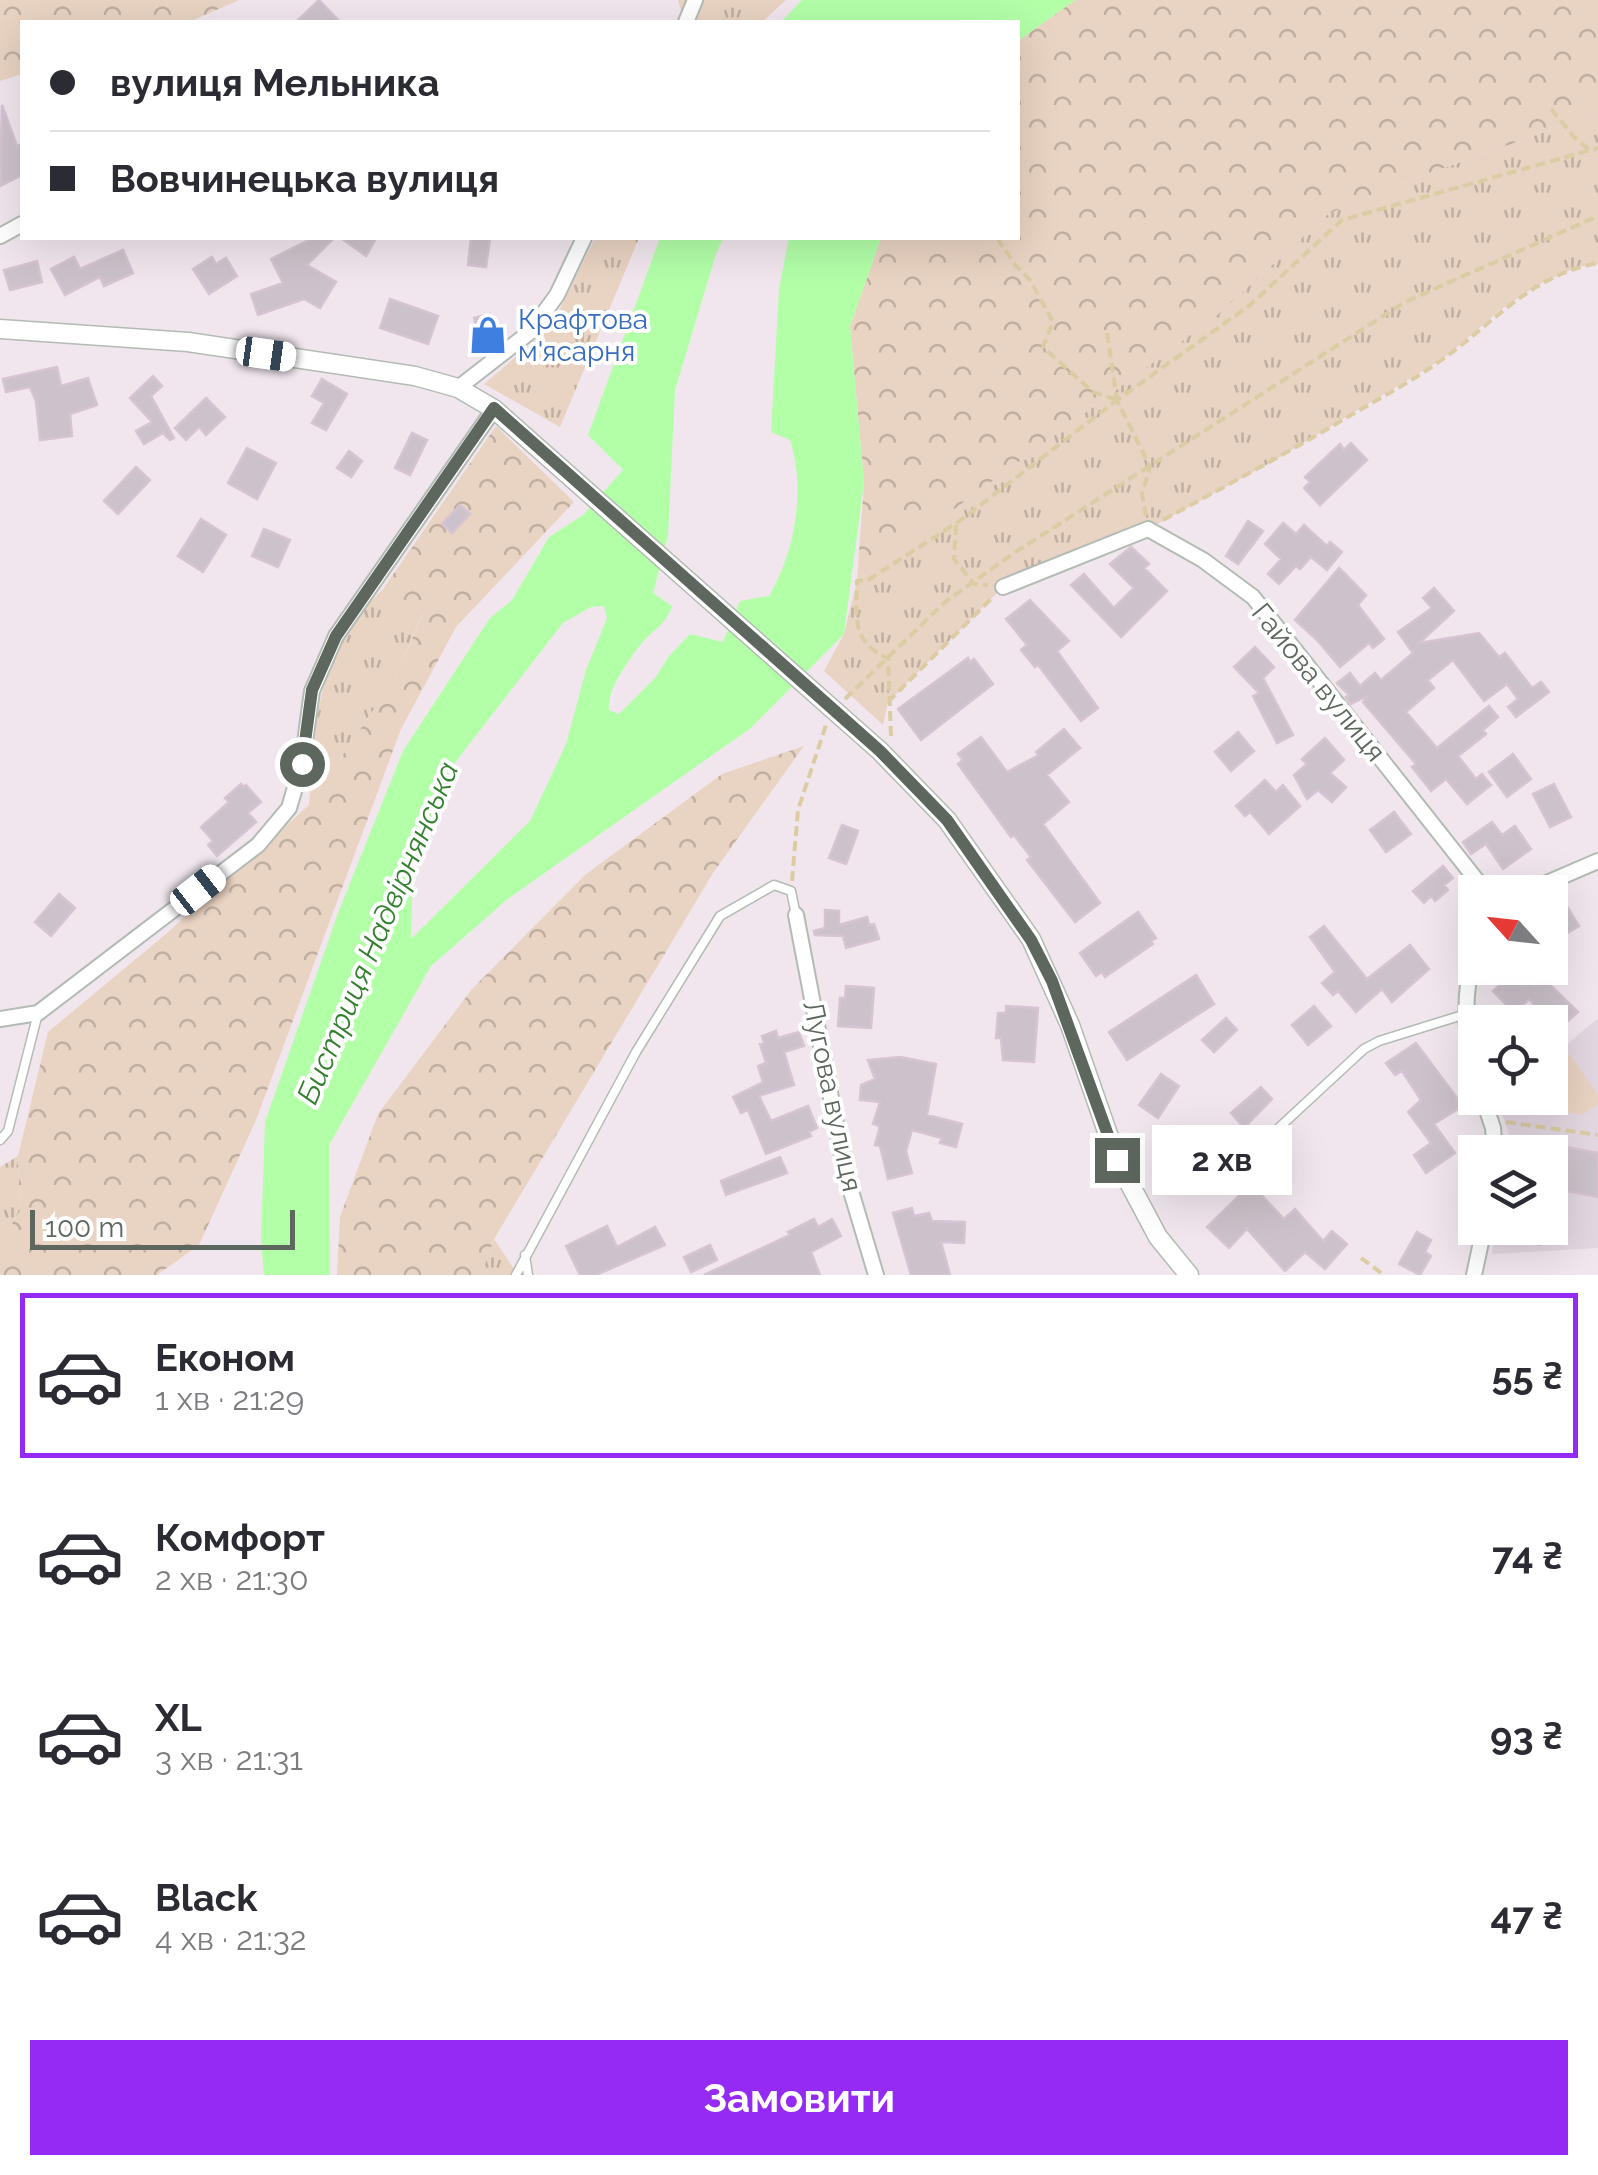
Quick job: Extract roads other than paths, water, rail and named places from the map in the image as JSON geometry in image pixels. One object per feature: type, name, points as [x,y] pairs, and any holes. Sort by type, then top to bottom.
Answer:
[{"type":"street","points":[[458,388],[530,332],[557,295],[583,240]]},
{"type":"street","points":[[0,328],[188,342],[415,376],[458,388],[494,408],[880,751],[947,820],[1031,940],[1070,1026],[1117,1160],[1158,1238],[1189,1275]]},
{"type":"street","points":[[0,1019],[38,1013],[258,844],[288,808],[302,764],[312,690],[336,636],[494,408]]},
{"type":"street","name":"Гайова вулиця","points":[[1003,587],[1148,528],[1203,560],[1252,597],[1473,875]]},
{"type":"street","points":[[1565,875],[1598,861]]},
{"type":"street","name":"Лугова вулиця","points":[[796,916],[845,1171],[876,1275]]},
{"type":"street","points":[[1474,1275],[1480,1245]]},
{"type":"lane","points":[[516,1275],[636,1052],[720,916],[774,884],[791,891],[796,916]]},
{"type":"lane","points":[[0,1140],[8,1131],[38,1013]]},
{"type":"lane","points":[[1271,1134],[1364,1049],[1458,1016]]},
{"type":"lane","points":[[525,1255],[528,1275]]},
{"type":"water","points":[[802,0],[1075,0],[1020,40],[1020,20],[783,20]]},
{"type":"water","name":"Бистриця Надвірнянська","points":[[659,240],[722,240],[675,390],[668,536],[653,593],[672,606],[615,684],[609,710],[619,714],[655,678],[690,634],[723,642],[740,601],[769,596],[786,560],[797,500],[795,459],[790,440],[771,432],[779,289],[789,240],[880,240],[850,326],[864,482],[844,634],[751,728],[509,898],[431,966],[329,1145],[330,1275],[264,1275],[261,1240],[265,1122],[338,913],[403,751],[490,618],[512,600],[549,537],[583,515],[623,470],[588,435]],"holes":[[[604,606],[607,618],[586,670],[566,744],[530,821],[411,939],[413,864],[450,769],[563,623],[591,607]]]},
{"type":"place","name":"Крафтова м'ясарня","points":[[488,335]]}]
